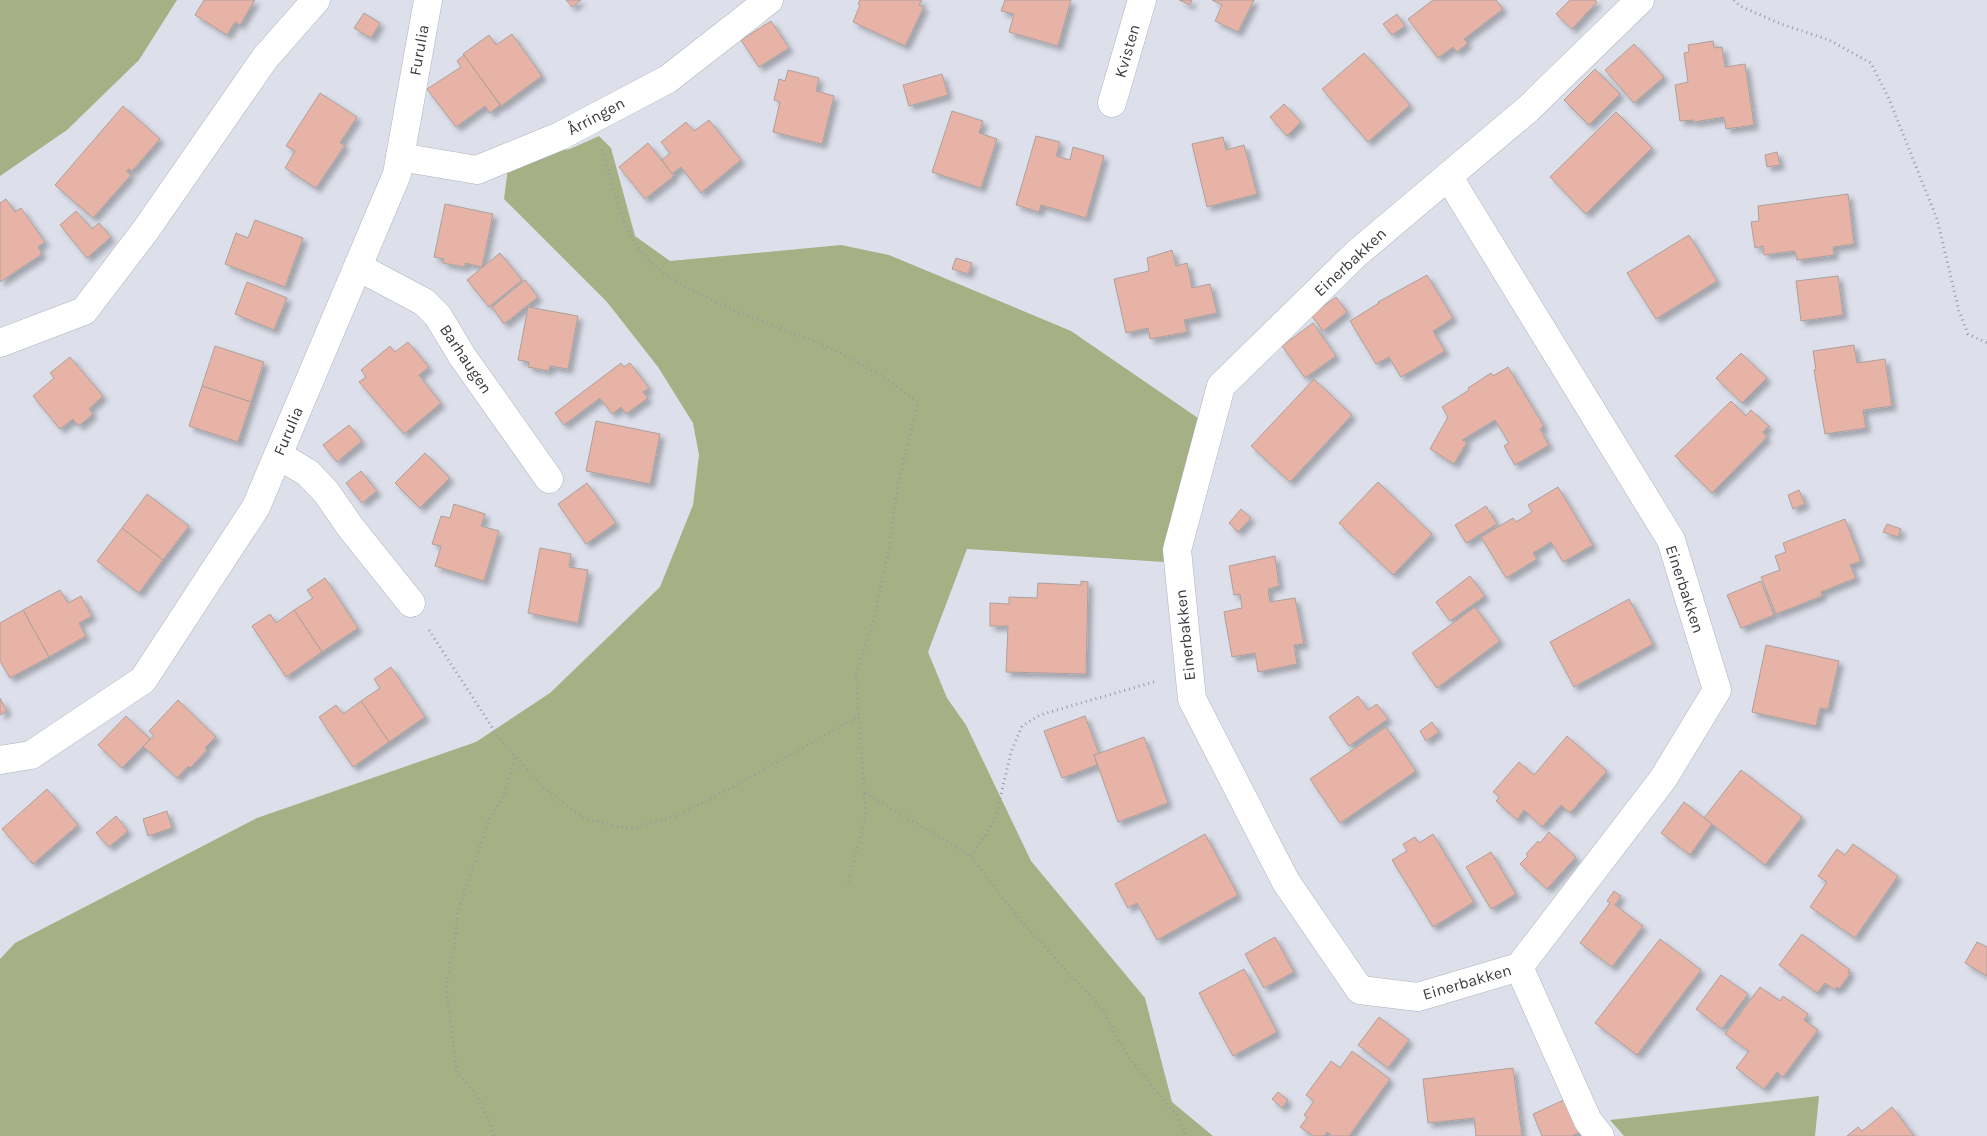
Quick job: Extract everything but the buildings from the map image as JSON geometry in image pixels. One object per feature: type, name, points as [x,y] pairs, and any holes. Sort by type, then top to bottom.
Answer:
[{"type":"street","points":[[0,343],[84,311],[145,231],[265,58],[316,0]]},
{"type":"street","name":"Furulia","points":[[0,760],[30,755],[143,680],[256,507],[397,174],[428,0]]},
{"type":"street","name":"Årringen","points":[[400,157],[477,170],[560,136],[668,78],[769,0]]},
{"type":"street","name":"Kvisten","points":[[1112,102],[1142,0]]},
{"type":"street","name":"Einerbakken","points":[[1448,176],[1671,540],[1717,690],[1663,779],[1519,967],[1418,997],[1360,990],[1286,882],[1192,699],[1177,550],[1221,386],[1356,254],[1448,176],[1528,109],[1640,0]]},
{"type":"street","name":"Barhaugen","points":[[358,267],[424,302],[438,316],[462,356],[549,479]]},
{"type":"street","points":[[278,455],[308,473],[326,492],[351,528],[411,602]]},
{"type":"street","name":"Einerbakken","points":[[1519,967],[1588,1121],[1600,1136]]},
{"type":"path","points":[[1734,0],[1740,6],[1781,24],[1829,40],[1871,63],[1889,100],[1937,219],[1959,311],[1968,334],[1987,344]]},
{"type":"path","points":[[586,122],[601,145],[622,217],[636,244],[651,262],[681,284],[726,306],[829,348],[892,382],[918,402],[898,484],[888,552],[874,619],[856,675],[866,816],[848,884]]},
{"type":"path","points":[[411,602],[499,738],[544,788],[583,818],[629,828],[677,816],[859,716]]},
{"type":"path","points":[[971,856],[996,816],[1011,752],[1022,726],[1040,715],[1164,679],[1189,675]]},
{"type":"path","points":[[494,1136],[487,1115],[472,1089],[457,1073],[446,986],[454,949],[458,910],[489,820],[505,794],[515,756]]},
{"type":"path","points":[[865,793],[971,856],[1020,920],[1102,1009],[1128,1056],[1177,1116],[1186,1136]]},
{"type":"green space","points":[[0,0],[177,0],[139,60],[67,130],[0,176]]},
{"type":"green space","points":[[599,136],[611,148],[635,236],[670,261],[841,245],[889,255],[1071,331],[1214,429],[1179,563],[967,549],[928,652],[947,698],[966,725],[1031,861],[1145,998],[1172,1102],[1213,1136],[0,1136],[0,959],[15,943],[257,818],[476,742],[550,693],[660,587],[693,505],[699,455],[693,423],[658,367],[607,302],[504,199],[508,168],[521,158],[570,149]]},
{"type":"green space","points":[[1819,1096],[1815,1136],[1624,1136],[1610,1120]]}]
